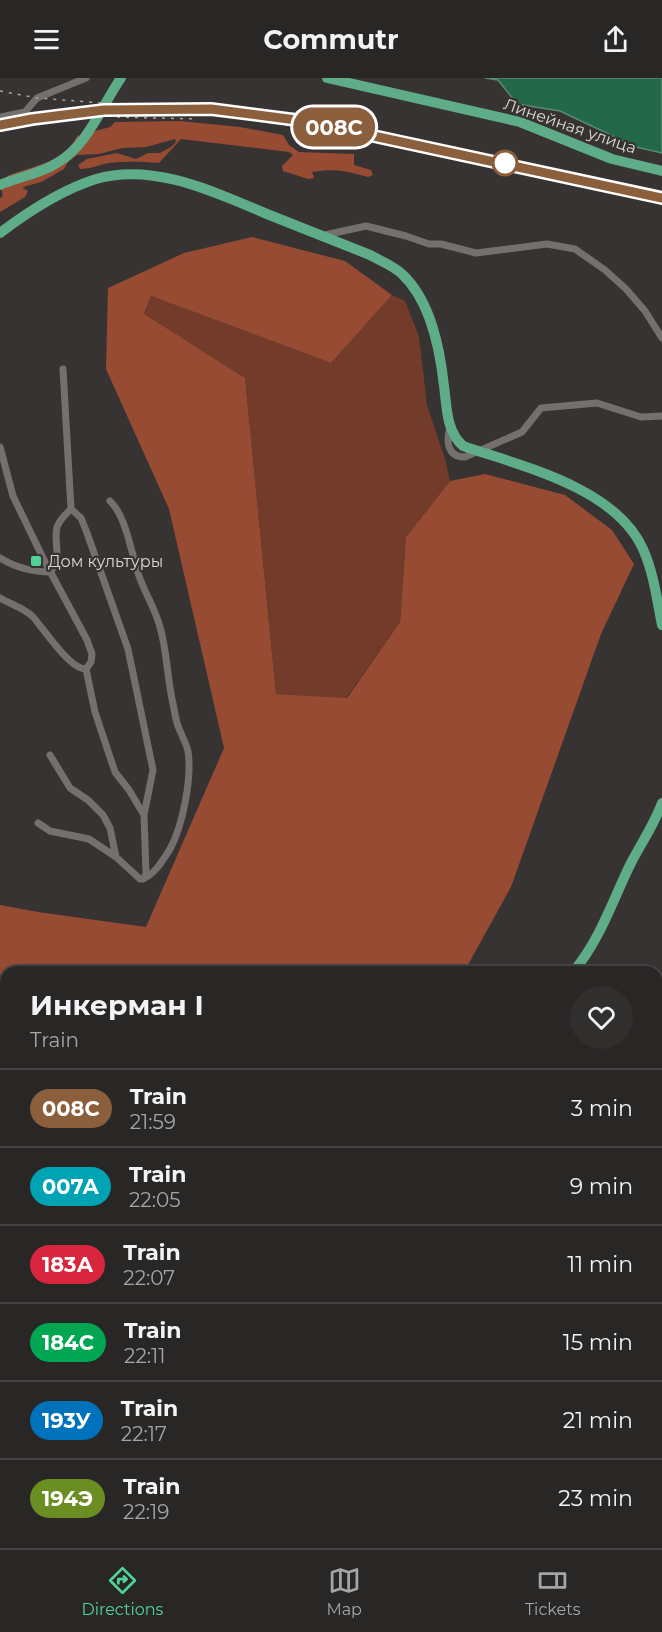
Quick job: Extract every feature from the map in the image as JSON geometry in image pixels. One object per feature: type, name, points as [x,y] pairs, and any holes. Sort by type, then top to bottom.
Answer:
[{"type":"main road","points":[[0,185],[57,163],[80,144],[121,78]]},
{"type":"main road","name":"Линейная улица","points":[[327,78],[351,81],[520,122],[612,159],[662,171]]},
{"type":"main road","points":[[0,233],[39,206],[96,179],[149,176],[204,188],[389,265],[402,274],[427,311],[433,331],[450,425],[457,441],[463,447],[541,471],[580,490],[621,520],[634,532],[646,556],[652,573],[662,626]]},
{"type":"main road","points":[[578,966],[606,921],[629,866],[662,803]]},
{"type":"street","points":[[0,117],[25,112],[38,98],[86,78]]},
{"type":"street","points":[[323,236],[366,226],[429,244],[441,244],[476,253],[547,244],[575,249],[605,270],[626,289],[645,311],[662,338]]},
{"type":"street","points":[[63,369],[71,509],[81,518],[128,649],[153,770],[144,815],[145,876]]},
{"type":"street","points":[[482,453],[522,432],[541,408],[597,403],[641,417],[662,416]]},
{"type":"street","points":[[0,447],[13,496],[92,654],[91,662],[86,669],[95,712],[114,772],[129,790],[144,815]]},
{"type":"street","points":[[38,823],[50,831],[89,839],[116,857],[140,879],[150,876],[164,859],[177,835],[186,795],[188,750],[177,723],[170,691],[167,655],[160,627],[154,606],[139,577],[121,518],[110,501]]},
{"type":"street","points":[[51,572],[57,555],[54,540],[58,521],[71,509]]},
{"type":"street","points":[[0,558],[16,567],[34,572],[51,572]]},
{"type":"street","points":[[0,598],[32,615],[46,635],[73,663],[81,669],[86,669]]},
{"type":"street","points":[[50,755],[70,788],[88,800],[103,815],[110,828],[116,857]]},
{"type":"shaded area","points":[[485,78],[662,78],[662,153],[636,147],[560,111],[517,104],[498,80]]},
{"type":"shaded area","points":[[180,121],[240,127],[283,135],[289,145],[299,152],[354,154],[354,165],[371,170],[373,175],[368,177],[327,170],[312,172],[314,178],[308,179],[283,171],[282,166],[293,155],[289,152],[181,139],[159,163],[115,162],[80,169],[78,165],[87,159],[117,153],[136,159],[148,153],[160,153],[171,147],[176,142],[175,139],[146,147],[77,155],[68,162],[64,169],[41,182],[23,187],[28,191],[25,197],[0,212],[0,198],[3,196],[1,188],[7,176],[56,158],[72,145],[77,136],[110,127],[115,122]]},
{"type":"shaded area","points":[[252,237],[345,261],[392,295],[331,363],[151,296],[144,314],[245,378],[276,694],[347,698],[400,622],[406,537],[450,481],[485,474],[565,495],[612,530],[634,564],[601,634],[511,887],[467,966],[0,966],[0,905],[146,927],[224,748],[169,509],[106,369],[108,288],[184,253]]},
{"type":"shaded area","points":[[392,295],[405,301],[419,336],[427,405],[450,481],[406,537],[400,622],[346,698],[276,694],[245,378],[144,315],[151,296],[331,363]]},
{"type":"railway","points":[[0,91],[37,98],[103,103]]},
{"type":"railway","points":[[0,125],[104,110],[211,109],[305,121],[662,198]]},
{"type":"railway","points":[[117,117],[198,119]]},
{"type":"train","name":"008С","points":[[0,125],[104,110],[211,109],[304,121],[504,162],[662,198]]},
{"type":"place","name":"Дом культуры","points":[[36,561]]}]
